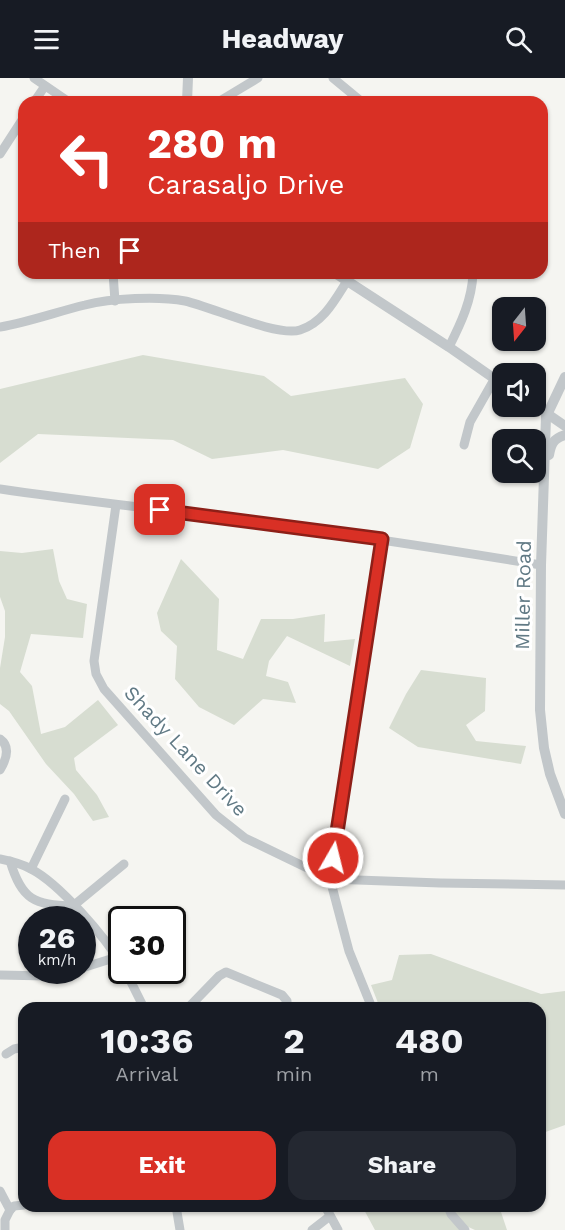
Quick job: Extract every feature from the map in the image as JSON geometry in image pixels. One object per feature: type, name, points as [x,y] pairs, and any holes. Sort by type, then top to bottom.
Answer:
[{"type":"street","points":[[34,78],[60,96]]},
{"type":"street","points":[[187,96],[188,78]]},
{"type":"street","points":[[228,96],[258,78]]},
{"type":"street","points":[[333,78],[355,96]]},
{"type":"street","points":[[38,96],[45,86]]},
{"type":"street","points":[[0,154],[18,126]]},
{"type":"street","points":[[113,279],[115,301]]},
{"type":"street","points":[[344,279],[492,376]]},
{"type":"street","points":[[449,346],[465,314],[472,279]]},
{"type":"street","points":[[0,327],[27,322],[87,304],[161,298],[184,301],[288,332],[301,330],[327,312],[347,281]]},
{"type":"street","name":"Miller Road","points":[[546,413],[565,377]]},
{"type":"street","points":[[464,445],[470,422],[492,391]]},
{"type":"street","points":[[546,413],[565,426]]},
{"type":"street","points":[[546,468],[552,443],[565,435]]},
{"type":"street","name":"Miller Road","points":[[544,483],[540,710],[544,748],[550,774],[565,814]]},
{"type":"street","points":[[0,489],[382,539],[541,565]]},
{"type":"street","name":"Shady Lane Drive","points":[[116,505],[94,661],[96,674],[104,689],[216,815],[235,832],[267,850],[330,879],[565,885]]},
{"type":"street","points":[[370,1002],[349,951],[330,879],[382,539]]},
{"type":"street","points":[[0,740],[4,741],[6,756],[0,770]]},
{"type":"street","points":[[31,869],[65,800]]},
{"type":"street","points":[[5,860],[31,869],[43,877],[73,906],[124,864]]},
{"type":"street","points":[[5,860],[30,897],[50,906]]},
{"type":"street","points":[[96,934],[108,948]]},
{"type":"street","points":[[194,1002],[219,976],[226,972],[282,994],[285,1002]]},
{"type":"street","points":[[0,975],[18,975]]},
{"type":"street","points":[[131,984],[141,1002]]},
{"type":"street","points":[[6,1054],[18,1048]]},
{"type":"street","points":[[0,1191],[10,1210]]},
{"type":"street","points":[[5,1230],[5,1220],[10,1210],[18,1206]]},
{"type":"street","points":[[179,1212],[180,1230]]},
{"type":"street","points":[[328,1212],[338,1230]]},
{"type":"street","points":[[451,1212],[465,1230]]},
{"type":"street","points":[[312,1230],[330,1216]]},
{"type":"shaded area","points":[[143,355],[264,376],[291,396],[405,378],[423,404],[410,448],[378,469],[283,450],[212,459],[173,440],[38,434],[0,463],[0,389]]},
{"type":"shaded area","points":[[53,549],[59,581],[67,599],[87,604],[83,638],[31,634],[20,672],[32,686],[41,734],[65,727],[98,700],[118,725],[74,758],[76,770],[97,795],[109,817],[93,821],[74,794],[46,764],[9,711],[0,704],[0,668],[5,637],[5,611],[0,597],[0,551],[22,553]]},
{"type":"shaded area","points":[[181,559],[219,599],[217,650],[243,659],[261,619],[293,619],[325,614],[324,642],[355,639],[350,666],[287,636],[269,661],[266,676],[288,682],[296,703],[263,699],[234,725],[199,707],[175,679],[177,646],[161,631],[157,613]]},
{"type":"shaded area","points":[[421,670],[486,678],[485,711],[466,725],[476,741],[526,746],[521,764],[418,747],[389,728]]},
{"type":"shaded area","points":[[431,954],[541,994],[565,991],[565,1125],[546,1132],[546,1002],[378,1002],[371,985],[392,980],[399,955]]},
{"type":"shaded area","points":[[365,1212],[501,1212],[507,1230],[475,1230],[464,1225],[462,1230],[375,1230]]},
{"type":"route","points":[[160,510],[382,539],[333,858]]}]
